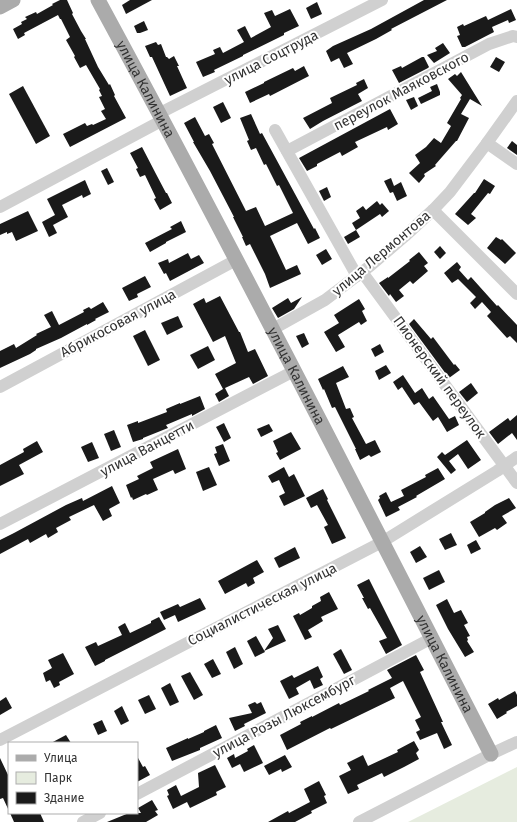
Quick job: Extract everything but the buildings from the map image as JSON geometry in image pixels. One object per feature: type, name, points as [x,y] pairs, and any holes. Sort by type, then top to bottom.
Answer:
[{"type":"main road","points":[[0,7],[13,0]]},
{"type":"main road","name":"улица Калинина","points":[[98,0],[162,117],[273,329],[491,754]]},
{"type":"street","name":"улица Соцтруда","points":[[0,207],[162,117],[382,0]]},
{"type":"street","name":"переулок Маяковского","points":[[287,151],[490,44],[513,36],[517,37]]},
{"type":"street","name":"улица Лермонтова","points":[[273,329],[325,300],[359,274],[434,210],[450,192],[517,101]]},
{"type":"street","points":[[275,130],[359,274]]},
{"type":"street","points":[[487,143],[517,164]]},
{"type":"street","points":[[434,210],[517,294]]},
{"type":"street","name":"Абрикосовая улица","points":[[0,387],[236,260]]},
{"type":"street","name":"Пионерский переулок","points":[[359,274],[517,483]]},
{"type":"street","name":"улица Ванцетти","points":[[0,524],[294,371]]},
{"type":"street","name":"Социалистическая улица","points":[[0,740],[382,542],[517,457]]},
{"type":"street","name":"улица Розы Люксембург","points":[[138,793],[432,638]]},
{"type":"street","points":[[359,822],[517,742]]},
{"type":"street","points":[[83,822],[98,814]]},
{"type":"green space","points":[[517,767],[517,822],[408,822]]}]
